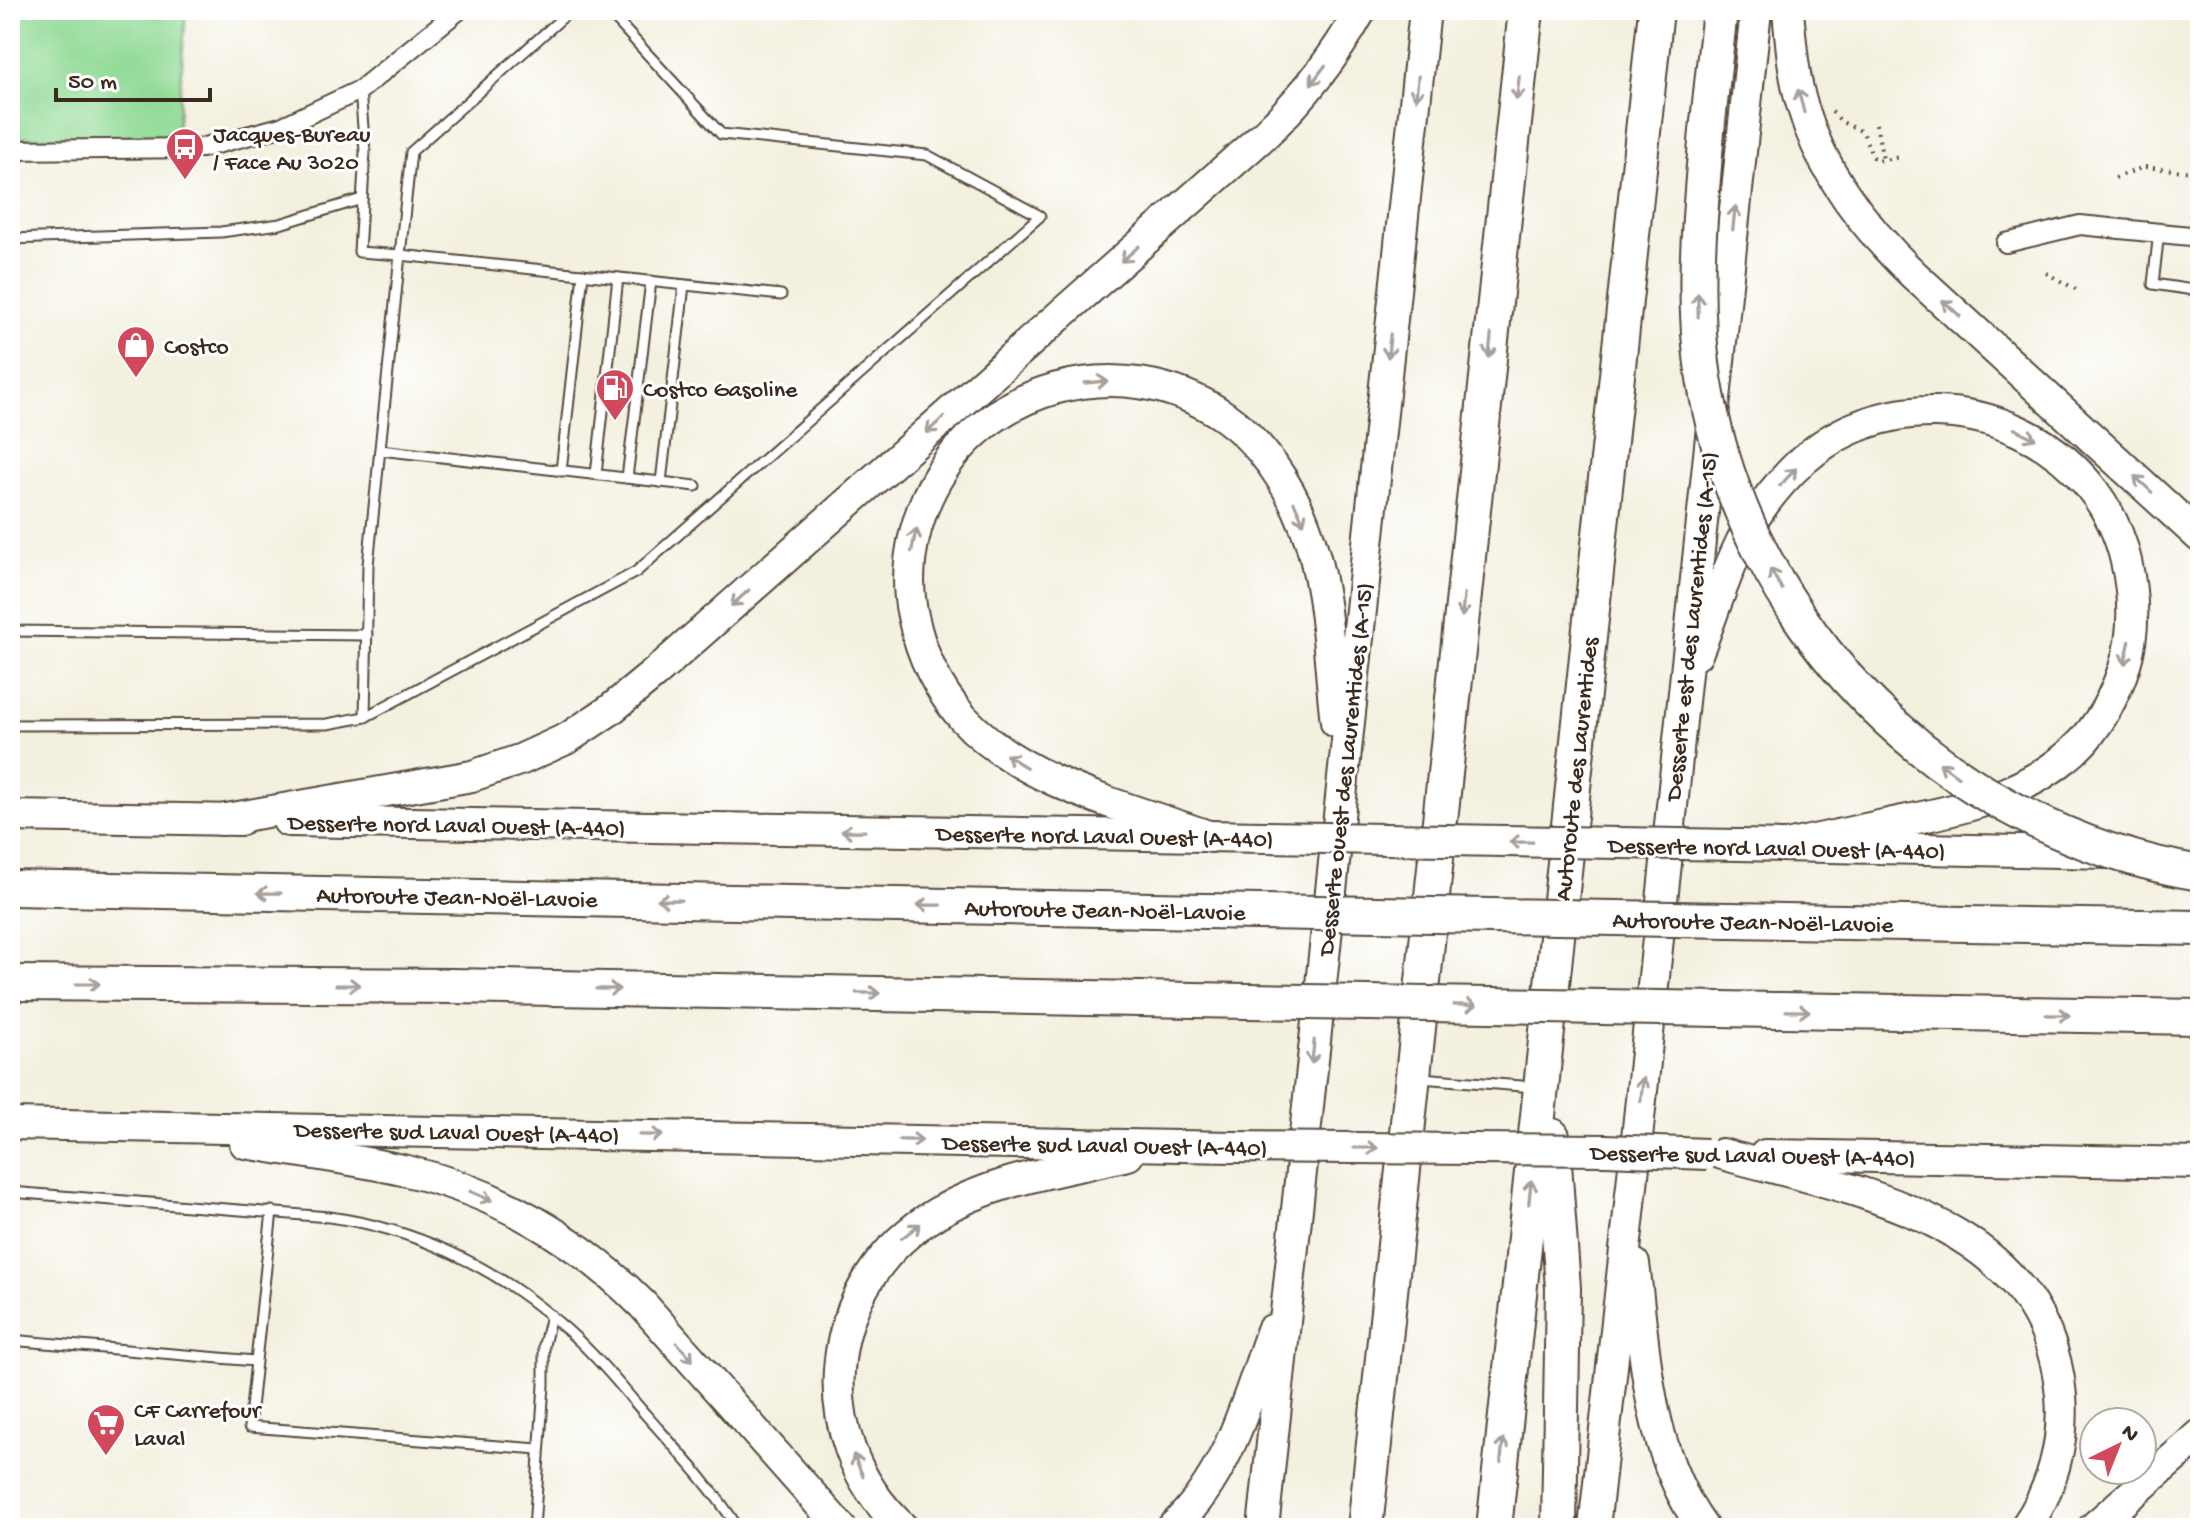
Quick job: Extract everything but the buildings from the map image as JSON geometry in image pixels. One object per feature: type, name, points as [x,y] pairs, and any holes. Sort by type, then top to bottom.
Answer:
[{"type":"highway","points":[[1365,1528],[1526,10]]},
{"type":"highway","name":"Autoroute des Laurentides","points":[[1545,1088],[1546,1048],[1656,10]]},
{"type":"highway","points":[[1720,10],[1697,258],[1697,313],[1704,378],[1719,444],[1738,506],[1796,612],[1825,652],[1894,727],[1976,790],[2074,839],[2136,860],[2200,873]]},
{"type":"highway","name":"Autoroute Jean-Noël-Lavoie","points":[[10,888],[2200,928]]},
{"type":"highway","points":[[10,983],[483,987],[2200,1017]]},
{"type":"highway","points":[[1494,1528],[1545,1088]]},
{"type":"highway","points":[[1545,1088],[1563,1288],[1559,1528]]},
{"type":"main road","points":[[221,820],[472,776],[544,750],[591,724],[654,674],[1264,135],[1310,87],[1341,45],[1361,10]]},
{"type":"main road","name":"Desserte ouest des Laurentides (A-15)","points":[[1263,1528],[1425,10]]},
{"type":"main road","name":"Desserte est des Laurentides (A-15)","points":[[1594,1528],[1756,10]]},
{"type":"main road","points":[[1788,10],[1793,61],[1803,109],[1824,159],[1856,211],[1914,275],[2200,537]]},
{"type":"main road","points":[[1211,837],[1064,786],[1014,761],[964,719],[940,687],[926,660],[916,629],[909,590],[911,550],[922,510],[937,479],[959,449],[986,424],[1020,402],[1077,383],[1122,380],[1144,383],[1167,388],[1210,407],[1239,428],[1264,454],[1296,506],[1318,566],[1342,780]]},
{"type":"main road","points":[[1684,685],[1743,540],[1759,511],[1809,456],[1856,427],[1924,411],[1989,418],[2033,437],[2059,455],[2082,477],[2101,502],[2115,528],[2124,555],[2131,586],[2131,629],[2127,657],[2111,701],[2078,747],[2044,774],[1986,802],[1786,846]]},
{"type":"main road","name":"Desserte nord Laval Ouest (A-440)","points":[[10,816],[2200,855]]},
{"type":"main road","name":"Desserte sud Laval Ouest (A-440)","points":[[10,1124],[1164,1146],[1606,1150],[2200,1163]]},
{"type":"main road","points":[[153,1127],[407,1171],[477,1194],[547,1229],[585,1254],[643,1305],[841,1528]]},
{"type":"main road","points":[[903,1528],[878,1502],[866,1484],[849,1444],[839,1406],[842,1344],[868,1278],[908,1233],[958,1202],[1030,1177],[1164,1146]]},
{"type":"main road","points":[[1714,1154],[1908,1208],[1969,1241],[2007,1274],[2035,1314],[2054,1357],[2062,1404],[2057,1454],[2051,1477],[2041,1502],[2025,1528]]},
{"type":"main road","points":[[1628,1223],[1654,1419],[1671,1471],[1703,1528]]},
{"type":"main road","points":[[1172,1528],[1208,1487],[1230,1448],[1289,1283]]},
{"type":"main road","points":[[2093,1528],[2200,1435]]},
{"type":"street","points":[[10,150],[201,148],[281,127],[360,90],[459,10]]},
{"type":"street","points":[[2006,243],[2080,225],[2200,237]]},
{"type":"lane","points":[[365,717],[368,565],[411,152],[571,10]]},
{"type":"lane","points":[[10,725],[327,724],[365,717],[636,572],[1040,216],[927,155],[721,134],[607,10]]},
{"type":"lane","points":[[360,90],[365,152],[359,252],[781,295]]},
{"type":"lane","points":[[10,239],[221,232],[280,224],[362,199]]},
{"type":"lane","points":[[2159,232],[2153,284],[2200,291]]},
{"type":"lane","points":[[561,471],[583,274]]},
{"type":"lane","points":[[596,474],[618,278]]},
{"type":"lane","points":[[627,478],[651,281]]},
{"type":"lane","points":[[661,482],[684,285]]},
{"type":"lane","points":[[380,450],[696,486]]},
{"type":"lane","points":[[10,631],[367,635]]},
{"type":"lane","points":[[1413,1078],[1545,1088]]},
{"type":"lane","points":[[10,1192],[272,1211],[360,1222],[419,1239],[489,1272],[551,1315],[605,1369],[700,1476],[738,1528]]},
{"type":"lane","points":[[272,1211],[249,1427],[539,1449]]},
{"type":"lane","points":[[534,1528],[544,1345],[551,1315]]},
{"type":"lane","points":[[10,1340],[255,1361]]},
{"type":"path","points":[[1828,106],[1842,122],[1863,132],[1872,156],[1878,161],[1900,157]]},
{"type":"path","points":[[1876,124],[1883,160]]},
{"type":"path","points":[[2190,217],[2195,159]]},
{"type":"path","points":[[2115,178],[2144,167],[2193,172]]},
{"type":"path","points":[[2046,273],[2079,291]]},
{"type":"green space","points":[[10,10],[186,10],[177,136],[10,138]]},
{"type":"place","name":"Jacques-Bureau / Face Au 3020","points":[[185,181]]},
{"type":"place","name":"Costco","points":[[136,379]]},
{"type":"place","name":"Costco Gasoline","points":[[615,422]]},
{"type":"place","name":"CF Carrefour Laval","points":[[106,1457]]}]
